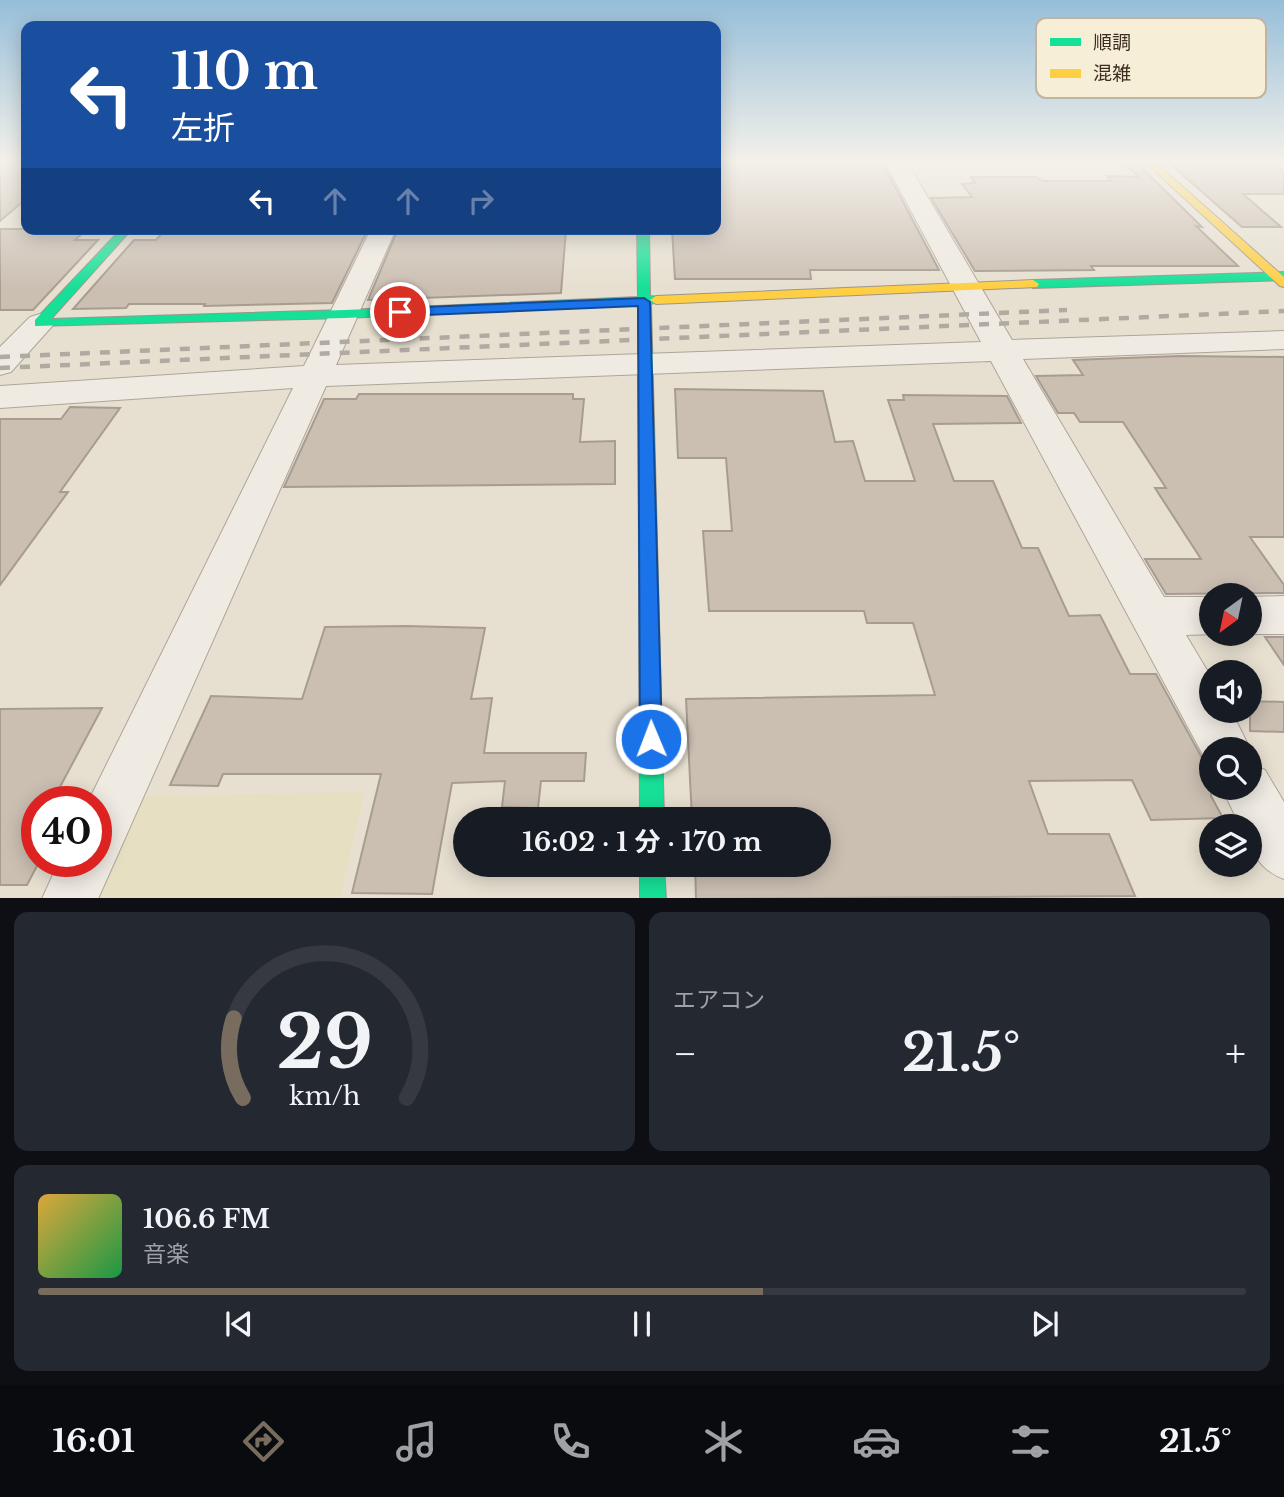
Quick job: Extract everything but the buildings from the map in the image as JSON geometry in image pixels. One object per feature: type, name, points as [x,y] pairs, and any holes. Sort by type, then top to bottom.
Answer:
[{"type":"street","points":[[919,204],[1219,737]]},
{"type":"street","points":[[1198,204],[1282,278]]},
{"type":"street","points":[[0,365],[121,235]]},
{"type":"street","points":[[112,808],[381,235]]},
{"type":"street","points":[[643,235],[652,807]]},
{"type":"street","points":[[40,323],[345,314],[964,286],[1282,278]]},
{"type":"street","points":[[0,397],[315,376],[1284,340]]},
{"type":"street","points":[[1262,616],[1284,615]]},
{"type":"street","points":[[1151,617],[1199,616]]},
{"type":"street","points":[[1254,800],[1284,852]]},
{"type":"street","points":[[70,898],[80,877]]},
{"type":"street","points":[[652,877],[653,898]]},
{"type":"shaded area","points":[[365,792],[340,898],[91,898],[101,877],[112,877],[112,852],[137,796]]},
{"type":"railway","points":[[0,357],[1067,310]]},
{"type":"railway","points":[[0,368],[1284,311]]},
{"type":"traffic: fast","points":[[121,235],[40,323],[345,314],[656,300]]},
{"type":"traffic: fast","points":[[643,235],[652,807]]},
{"type":"traffic: fast","points":[[1033,284],[1284,276]]},
{"type":"traffic: fast","points":[[652,877],[653,898]]},
{"type":"traffic: slow","points":[[1196,204],[1284,283]]},
{"type":"traffic: slow","points":[[656,300],[1033,284]]},
{"type":"route","points":[[400,312],[644,302],[651,739]]}]
